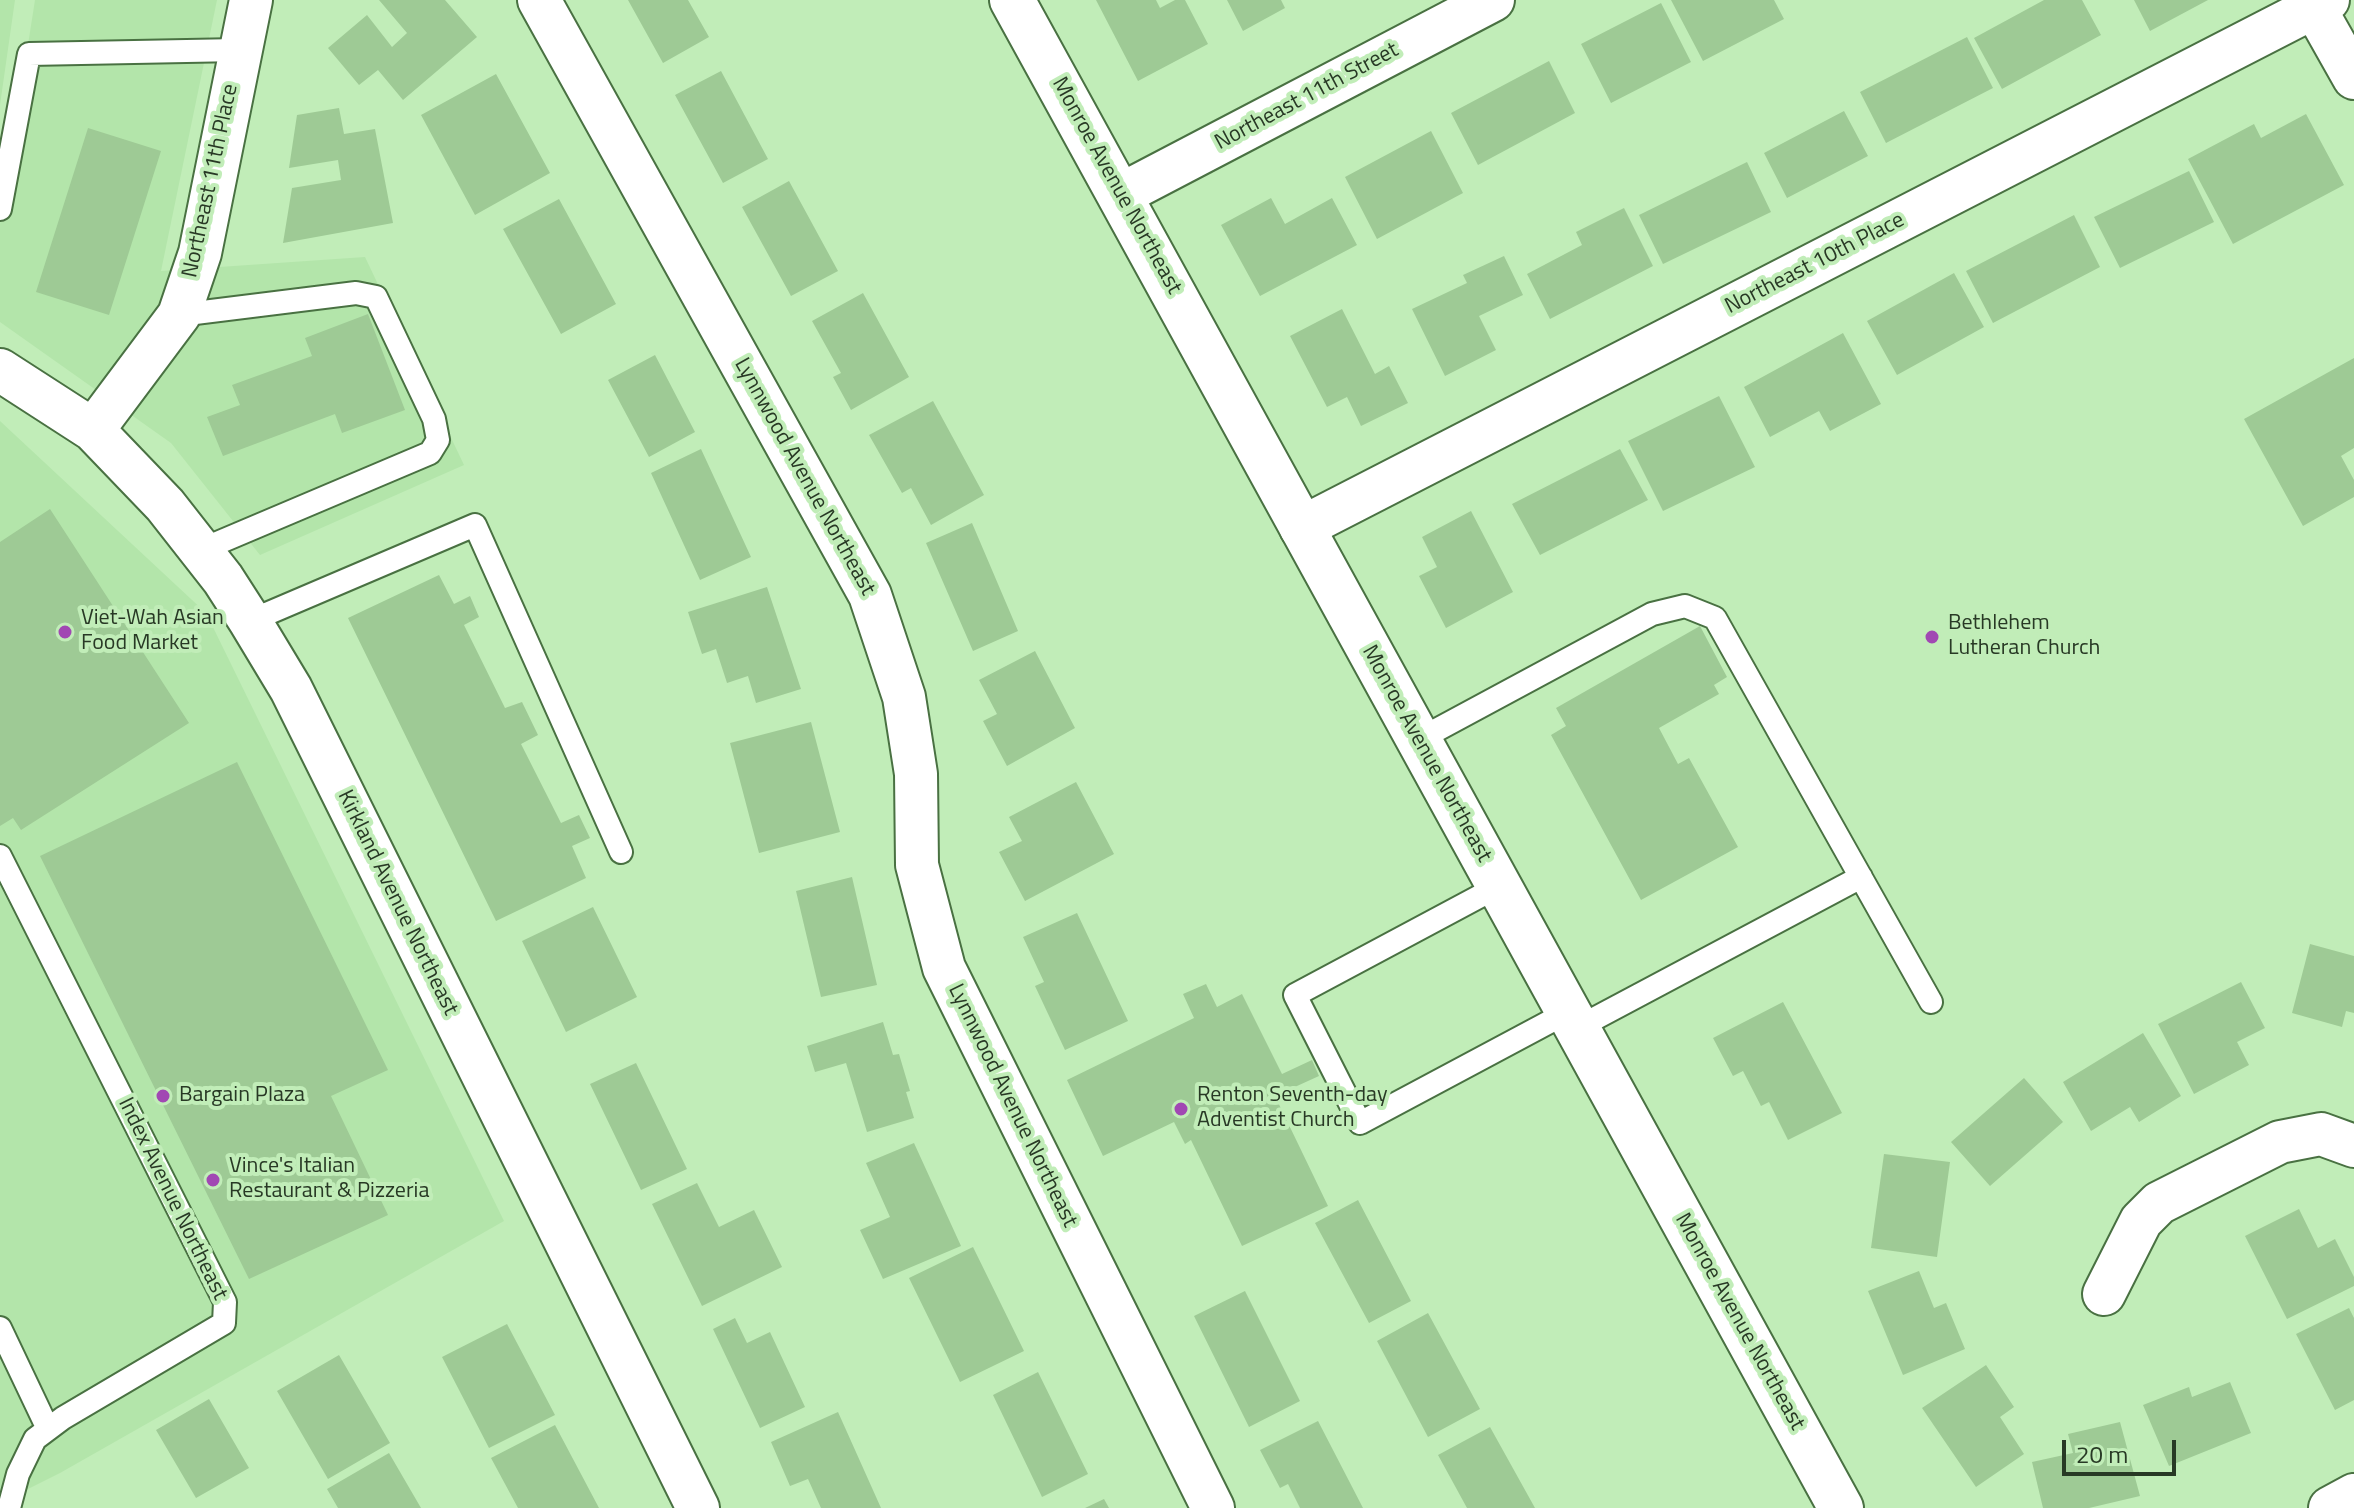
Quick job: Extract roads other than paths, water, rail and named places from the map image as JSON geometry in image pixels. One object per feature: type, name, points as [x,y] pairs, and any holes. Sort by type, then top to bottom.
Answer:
[{"type":"street","name":"Northeast 11th Place","points":[[93,430],[179,315],[200,253],[251,0]]},
{"type":"street","name":"Lynnwood Avenue Northeast","points":[[539,0],[870,595],[904,697],[916,774],[917,865],[944,968],[1213,1508]]},
{"type":"street","name":"Monroe Avenue Northeast","points":[[1012,0],[1122,194],[1301,528],[1841,1508]]},
{"type":"street","name":"Northeast 11th Street","points":[[1122,194],[1493,0]]},
{"type":"street","points":[[2318,2],[2354,78]]},
{"type":"street","name":"Northeast 10th Place","points":[[1301,528],[2318,2]]},
{"type":"street","name":"Kirkland Avenue Northeast","points":[[0,370],[93,430],[165,505],[201,550],[250,621],[291,689],[698,1508]]},
{"type":"street","points":[[2104,1294],[2141,1221],[2159,1203],[2280,1142],[2321,1134],[2354,1146]]},
{"type":"street","points":[[2330,1508],[2354,1495]]},
{"type":"lane","points":[[0,209],[29,54],[239,50]]},
{"type":"lane","points":[[179,315],[356,293],[376,297],[434,419],[438,440],[430,453],[201,550]]},
{"type":"lane","points":[[250,621],[475,525],[621,852]]},
{"type":"lane","points":[[1418,740],[1652,614],[1685,606],[1715,618],[1931,1002]]},
{"type":"lane","name":"Index Avenue Northeast","points":[[0,856],[225,1302],[224,1323],[35,1439],[18,1474],[9,1508]]},
{"type":"lane","points":[[1499,886],[1295,995],[1360,1123],[1861,877]]},
{"type":"lane","points":[[0,1328],[48,1429]]},
{"type":"place","name":"Viet-Wah Asian Food Market","points":[[65,632]]},
{"type":"place","name":"Bethlehem Lutheran Church","points":[[1932,637]]},
{"type":"place","name":"Bargain Plaza","points":[[163,1096]]},
{"type":"place","name":"Renton Seventh-day Adventist Church","points":[[1181,1109]]},
{"type":"place","name":"Vince's Italian Restaurant & Pizzeria","points":[[213,1180]]}]
